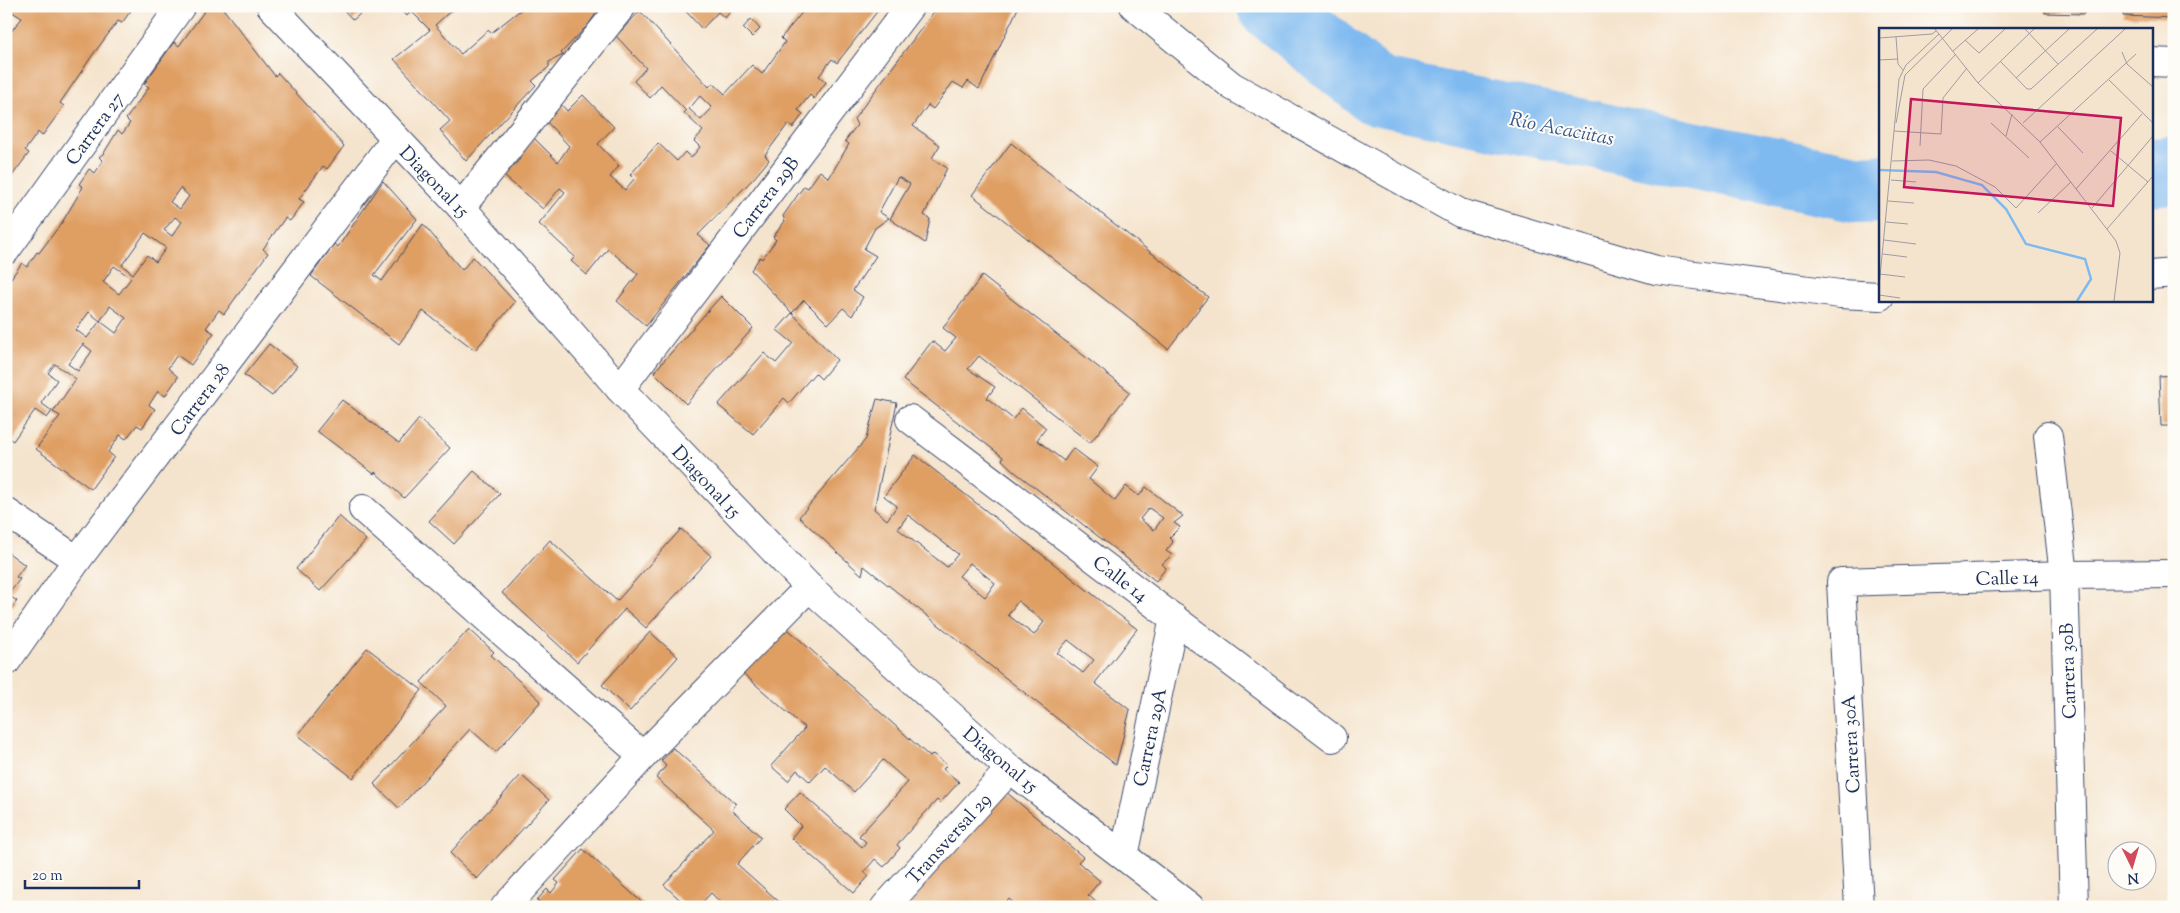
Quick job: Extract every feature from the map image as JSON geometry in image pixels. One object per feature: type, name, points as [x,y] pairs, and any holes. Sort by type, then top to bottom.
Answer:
[{"type":"street","name":"Carrera 27","points":[[6,250],[181,6]]},
{"type":"street","name":"Diagonal 15","points":[[272,6],[395,139],[461,207],[620,388],[809,587],[1010,770],[1190,907]]},
{"type":"street","points":[[461,207],[622,6]]},
{"type":"street","name":"Carrera 29B","points":[[620,388],[910,6]]},
{"type":"street","points":[[1134,6],[1232,86],[1460,213],[1656,270],[1840,294],[1879,296]]},
{"type":"street","points":[[2152,62],[2174,62]]},
{"type":"street","name":"Carrera 28","points":[[6,662],[77,560],[395,139]]},
{"type":"street","points":[[2152,275],[2174,273]]},
{"type":"street","name":"Calle 14","points":[[910,419],[1332,738]]},
{"type":"street","name":"Carrera 30B","points":[[2048,436],[2064,575],[2074,907]]},
{"type":"street","points":[[363,509],[643,756]]},
{"type":"street","points":[[6,512],[77,560]]},
{"type":"street","name":"Calle 14","points":[[1841,582],[2064,575],[2174,574]]},
{"type":"street","name":"Carrera 30A","points":[[1841,582],[1859,907]]},
{"type":"street","points":[[505,907],[643,756],[809,587]]},
{"type":"street","name":"Carrera 29A","points":[[1124,856],[1174,618]]},
{"type":"street","name":"Transversal 29","points":[[885,907],[1010,770]]},
{"type":"building","points":[[16,6],[128,6],[132,9],[122,23],[118,21],[94,53],[60,103],[64,106],[42,136],[38,132],[25,150],[29,153],[6,184],[6,38],[22,18],[12,12]]},
{"type":"building","points":[[208,6],[221,6],[275,76],[278,73],[344,146],[327,169],[323,166],[299,199],[304,202],[290,221],[285,218],[263,249],[268,253],[224,314],[219,310],[206,328],[214,333],[191,365],[177,355],[168,368],[178,377],[165,396],[158,391],[149,405],[155,409],[142,428],[137,425],[126,439],[120,435],[108,452],[114,457],[91,489],[36,449],[60,416],[53,412],[76,379],[55,364],[48,373],[57,380],[41,403],[52,411],[47,418],[35,410],[13,441],[6,436],[10,429],[6,427],[6,285],[22,263],[27,267],[63,221],[83,187],[79,184],[89,169],[95,173],[103,161],[99,157],[104,153],[118,130],[122,134],[130,123],[126,119],[149,87],[144,84],[174,42],[179,46]],"holes":[[[180,188],[189,196],[180,209],[170,202]],[[175,217],[182,222],[172,236],[164,230]],[[145,233],[166,248],[156,262],[147,255],[133,274],[122,265]],[[114,266],[131,278],[119,294],[103,282]],[[110,306],[126,318],[116,333],[100,321]],[[89,312],[100,321],[87,338],[76,330]],[[83,344],[92,351],[78,371],[68,364]]]},
{"type":"building","points":[[340,6],[369,6],[353,20]]},
{"type":"building","points":[[398,6],[456,6],[435,25],[461,54],[488,30],[491,33],[523,8],[522,6],[601,6],[588,25],[561,53],[563,55],[549,62],[549,67],[532,81],[536,85],[466,161],[440,130],[450,121],[394,59],[430,30],[411,11],[407,16]]},
{"type":"building","points":[[681,6],[735,6],[725,18],[718,12],[702,29]]},
{"type":"building","points":[[813,6],[884,6],[876,13],[837,63],[832,59],[819,76],[826,82],[814,99],[810,95],[798,110],[803,114],[793,128],[788,124],[765,155],[769,160],[698,235],[710,245],[646,326],[617,301],[638,274],[608,249],[587,275],[571,261],[575,257],[539,224],[565,192],[560,188],[543,209],[504,176],[520,159],[518,157],[533,137],[558,162],[569,146],[545,120],[559,102],[567,111],[583,95],[614,127],[598,144],[619,166],[610,177],[625,190],[634,179],[630,175],[658,143],[677,161],[685,152],[691,158],[700,147],[694,141],[703,131],[684,113],[686,111],[661,85],[650,98],[634,81],[646,68],[616,36],[640,11],[709,87],[713,83],[725,94],[752,65],[762,74],[785,42],[781,38],[805,9],[809,12]],"holes":[[[700,96],[712,108],[701,120],[689,109]]]},
{"type":"building","points":[[938,6],[1019,6],[979,89],[968,81],[963,88],[953,82],[933,109],[928,105],[913,126],[940,145],[932,158],[947,168],[924,215],[930,219],[925,243],[890,219],[910,184],[898,177],[879,212],[889,218],[875,228],[864,249],[876,256],[853,290],[863,297],[852,316],[843,308],[828,324],[804,300],[792,313],[751,270],[776,240],[773,237],[785,221],[783,216],[804,186],[808,188],[820,171],[829,178],[849,144],[845,141],[857,125],[854,119]]},
{"type":"building","points":[[2045,6],[2084,6],[2084,14],[2045,13]]},
{"type":"building","points":[[2124,6],[2174,6],[2174,18],[2123,16]]},
{"type":"building","points":[[751,19],[760,29],[752,37],[743,28]]},
{"type":"building","points":[[1011,143],[1208,297],[1168,349],[972,195]]},
{"type":"building","points":[[383,181],[417,219],[374,275],[382,281],[423,224],[462,270],[473,257],[515,302],[475,350],[423,311],[399,344],[311,276],[334,244],[338,247]]},
{"type":"building","points":[[982,276],[1130,392],[1090,443],[979,356],[968,369],[995,387],[987,398],[1013,419],[1022,408],[1046,428],[1037,440],[1064,461],[1073,448],[1098,467],[1089,479],[1115,501],[1126,486],[1139,496],[1146,487],[1183,516],[1174,523],[1180,527],[1169,538],[1173,542],[1166,551],[1172,555],[1162,564],[1166,568],[1156,581],[1015,472],[1002,460],[1003,457],[903,380],[932,341],[945,351],[956,338],[943,328]],"holes":[[[1149,508],[1163,518],[1154,530],[1140,519]]]},
{"type":"building","points":[[721,296],[753,328],[686,404],[654,372]]},
{"type":"building","points":[[792,313],[837,360],[821,379],[815,373],[789,403],[784,398],[753,434],[718,405],[764,353],[776,363],[793,343],[777,330]]},
{"type":"building","points":[[269,344],[297,366],[272,396],[244,375]]},
{"type":"building","points":[[2174,375],[2174,426],[2161,426],[2159,376]]},
{"type":"building","points":[[877,399],[897,403],[874,509],[887,520],[897,506],[884,496],[915,455],[1137,629],[1095,683],[1130,710],[1116,765],[864,566],[862,575],[799,517],[866,439]],"holes":[[[908,515],[958,554],[947,567],[898,529]],[[970,563],[995,583],[985,597],[959,576]],[[1018,601],[1044,622],[1034,635],[1008,615]],[[1068,640],[1094,660],[1083,673],[1057,653]]]},
{"type":"building","points":[[342,400],[399,443],[419,419],[450,448],[404,498],[375,472],[374,474],[317,431]]},
{"type":"building","points":[[474,471],[500,494],[454,544],[429,521]]},
{"type":"building","points":[[339,516],[366,540],[320,591],[296,569]]},
{"type":"building","points":[[681,529],[711,556],[646,628],[625,609],[577,662],[502,593],[550,540],[617,601]]},
{"type":"building","points":[[6,551],[25,565],[16,577],[20,579],[8,595],[17,601],[6,616]]},
{"type":"building","points":[[780,622],[930,757],[933,754],[947,765],[943,769],[959,782],[940,803],[937,800],[924,814],[897,845],[900,848],[884,867],[875,859],[864,872],[869,876],[854,893],[791,838],[801,826],[784,809],[800,792],[862,847],[866,842],[859,836],[908,782],[883,760],[854,792],[825,766],[810,782],[797,770],[788,781],[771,766],[805,728],[738,669]]},
{"type":"building","points":[[469,629],[494,652],[491,655],[541,701],[496,752],[470,729],[399,808],[374,784],[446,706],[421,682]]},
{"type":"building","points":[[650,632],[678,657],[630,711],[602,685]]},
{"type":"building","points":[[367,648],[422,690],[353,778],[298,735]]},
{"type":"building","points":[[673,748],[736,804],[732,810],[761,837],[737,864],[785,907],[718,907],[721,903],[711,893],[698,907],[688,907],[664,885],[714,830],[656,778],[666,766],[661,761]]},
{"type":"building","points":[[521,775],[549,800],[477,879],[450,853]]},
{"type":"building","points":[[1005,791],[1083,857],[1078,862],[1100,881],[1088,895],[1102,907],[1018,907],[1009,899],[1003,907],[896,907]]},
{"type":"building","points":[[583,849],[647,907],[545,907],[537,900],[547,889],[551,893],[559,883],[555,880]]},
{"type":"waterway","name":"Río Acaciitas","points":[[1271,6],[1376,91],[1860,189],[1879,188]]},
{"type":"waterway","name":"Río Acaciitas","points":[[2152,172],[2174,170]]}]
